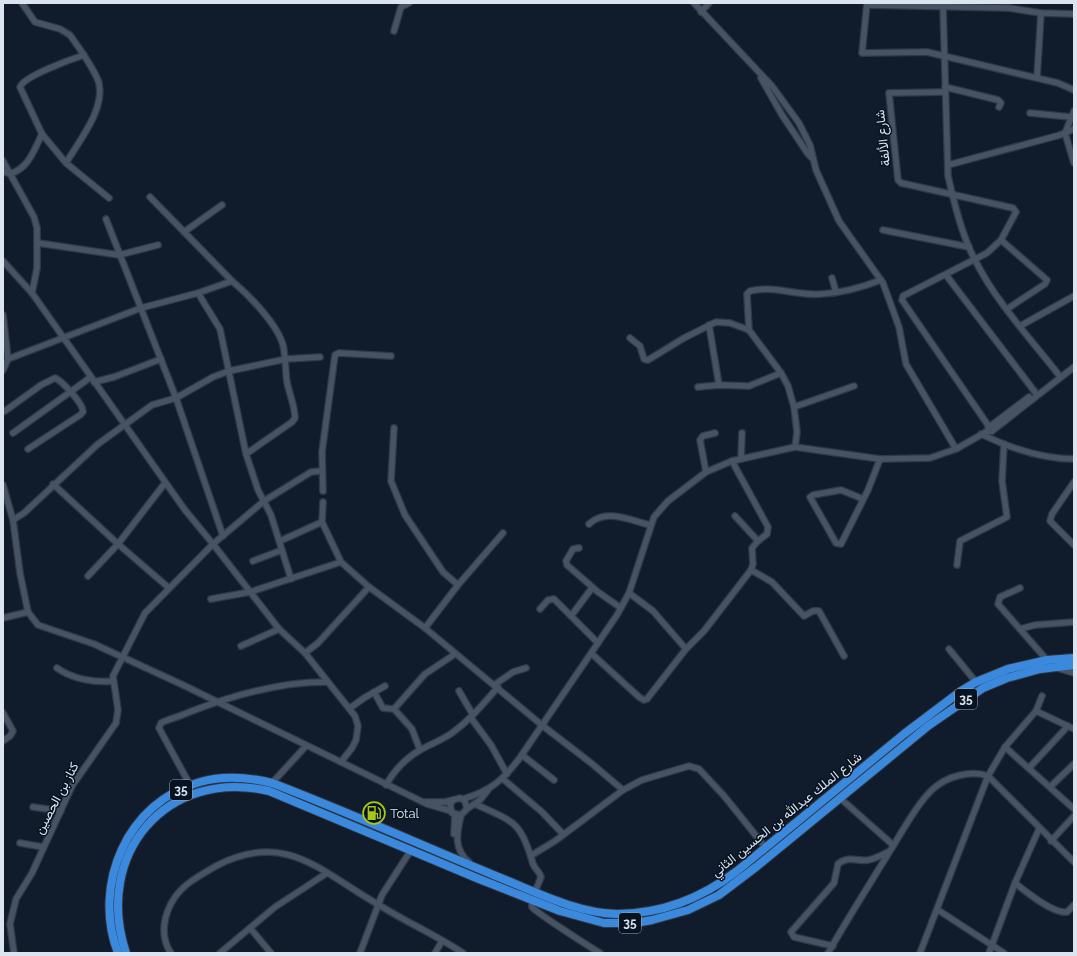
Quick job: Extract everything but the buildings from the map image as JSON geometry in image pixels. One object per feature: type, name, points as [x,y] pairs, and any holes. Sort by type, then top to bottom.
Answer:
[{"type":"highway","name":"شارع الملك عبدالله بن الحسين الثاني","points":[[118,953],[111,928],[109,902],[111,881],[118,857],[130,835],[147,814],[164,799],[190,785],[209,780],[237,777],[272,783],[440,854],[535,892],[587,910],[602,913],[634,913],[665,908],[683,903],[715,888],[872,766],[949,699],[976,682],[1008,669],[1047,660],[1074,658]]},
{"type":"highway","name":"شارع الملك عبدالله بن الحسين الثاني","points":[[872,766],[983,688],[1006,678],[1053,667],[1074,665]]},
{"type":"highway","name":"شارع الملك عبدالله بن الحسين الثاني","points":[[126,953],[118,926],[117,913],[119,882],[124,866],[135,842],[142,831],[158,814],[181,800],[217,788],[256,788],[279,795],[532,901],[587,920],[604,923],[641,922],[688,910],[728,889],[840,798],[857,778]]},
{"type":"highway","points":[[384,839],[383,836],[388,831]]},
{"type":"street","points":[[22,3],[37,24],[60,29],[70,35],[84,55],[99,84],[99,98],[95,113],[66,163]]},
{"type":"street","points":[[394,31],[401,7],[409,3]]},
{"type":"street","points":[[694,3],[772,86],[799,123],[810,145],[813,159],[825,192],[838,221],[882,280],[899,327],[906,364],[956,449]]},
{"type":"street","points":[[701,12],[709,3]]},
{"type":"street","points":[[1074,14],[1041,13],[1009,8],[867,4],[862,52],[921,51],[1037,78],[1074,90]]},
{"type":"street","points":[[943,6],[948,176],[969,247],[975,260],[1007,309],[1058,374]]},
{"type":"street","points":[[1037,78],[1041,13]]},
{"type":"street","points":[[84,55],[33,77],[20,85],[42,134],[66,163],[109,198]]},
{"type":"street","points":[[758,72],[782,115],[808,154],[813,159]]},
{"type":"street","points":[[945,90],[998,100],[1001,103],[999,107]]},
{"type":"street","name":"شارع الألفة","points":[[945,90],[891,93],[888,96],[895,167],[899,182],[953,194]]},
{"type":"street","points":[[1030,112],[1073,114],[1065,133],[1074,163]]},
{"type":"street","points":[[948,165],[1065,133],[1074,128]]},
{"type":"street","points":[[3,171],[10,174],[23,169],[42,134]]},
{"type":"street","points":[[3,161],[34,217],[38,243],[32,293]]},
{"type":"street","points":[[953,194],[1013,208],[1016,212],[1001,240],[987,253],[903,296],[902,300],[987,431],[1004,444],[1051,457],[1074,459]]},
{"type":"street","points":[[150,197],[249,297],[276,331],[282,343],[286,359],[285,371],[295,418],[292,422],[246,454]]},
{"type":"street","points":[[184,232],[222,205]]},
{"type":"street","points":[[106,219],[176,398],[223,536]]},
{"type":"street","points":[[883,230],[969,247]]},
{"type":"street","points":[[1001,240],[1047,280],[1045,284],[1007,309]]},
{"type":"street","points":[[38,243],[119,255],[158,245]]},
{"type":"street","points":[[3,261],[32,293],[184,510],[213,544],[279,629],[305,654],[326,682],[350,708],[355,716],[358,731],[354,745],[340,762]]},
{"type":"street","points":[[946,275],[1035,392]]},
{"type":"street","points":[[832,278],[836,292]]},
{"type":"street","points":[[796,447],[797,432],[794,408],[788,386],[781,373],[749,330],[747,294],[750,291],[765,289],[821,294],[836,292],[882,280]]},
{"type":"street","points":[[8,359],[141,308],[198,293],[232,281]]},
{"type":"street","points":[[198,293],[220,329],[246,454],[258,490],[280,541],[291,579]]},
{"type":"street","points":[[1020,326],[1074,296]]},
{"type":"street","points":[[3,315],[8,359],[3,370]]},
{"type":"street","points":[[630,338],[638,343],[643,356],[648,360],[709,325],[721,321],[749,330]]},
{"type":"street","points":[[709,325],[719,385]]},
{"type":"street","points":[[323,491],[321,471],[328,400],[335,355],[339,353],[391,356]]},
{"type":"street","points":[[13,520],[24,513],[53,484],[98,444],[152,406],[176,398],[213,377],[229,371],[286,359],[320,357]]},
{"type":"street","points":[[13,433],[71,392],[93,380],[114,377],[161,359]]},
{"type":"street","points":[[987,431],[1074,363]]},
{"type":"street","points":[[3,485],[13,520],[20,573],[28,612],[36,624],[41,627],[94,644],[124,657],[220,702],[306,746],[422,802],[455,813],[467,809],[475,804],[488,790],[505,776],[522,755],[592,654],[621,608],[629,593],[654,516],[668,501],[706,472],[732,461],[796,447],[880,459],[930,458],[956,449],[987,431],[1074,367]]},
{"type":"street","points":[[698,387],[719,385],[749,386],[781,373]]},
{"type":"street","points":[[6,411],[52,379],[59,380],[71,392],[82,408],[82,413],[28,449]]},
{"type":"street","points":[[794,408],[854,386]]},
{"type":"street","points":[[394,428],[391,481],[405,515],[443,572],[458,585]]},
{"type":"street","points":[[706,472],[700,440],[703,436],[715,433]]},
{"type":"street","points":[[741,459],[742,433]]},
{"type":"street","points":[[957,565],[960,541],[1007,517],[1002,481],[1004,444]]},
{"type":"street","points":[[863,499],[841,490],[813,495],[810,497],[836,543],[839,545],[863,499],[880,459]]},
{"type":"street","points":[[592,654],[644,700],[647,699],[658,687],[686,649],[704,631],[752,570],[752,548],[758,540],[767,534],[768,527],[732,461]]},
{"type":"street","points":[[57,668],[64,673],[82,679],[102,682],[113,681],[115,672],[124,657],[142,617],[169,588],[213,544],[264,501],[309,474],[321,471]]},
{"type":"street","points":[[1074,482],[1052,514],[1050,521],[1074,545]]},
{"type":"street","points":[[88,576],[118,544],[165,483]]},
{"type":"street","points":[[53,484],[118,544],[169,588]]},
{"type":"street","points":[[323,502],[322,522],[341,562],[369,587],[425,628],[543,726],[597,767],[623,790]]},
{"type":"street","points":[[589,524],[597,517],[607,515],[650,525]]},
{"type":"street","points":[[735,516],[758,540]]},
{"type":"street","points":[[280,541],[322,522]]},
{"type":"street","points":[[425,628],[458,585],[503,533]]},
{"type":"street","points":[[579,548],[574,548],[566,563],[592,588],[621,608]]},
{"type":"street","points":[[254,561],[282,550]]},
{"type":"street","points":[[211,599],[250,592],[341,562]]},
{"type":"street","points":[[752,570],[772,582],[804,616],[819,611],[844,656]]},
{"type":"street","points":[[305,654],[318,643],[369,587]]},
{"type":"street","points":[[571,616],[592,588]]},
{"type":"street","points":[[1020,588],[1003,595],[998,601],[1000,607],[1047,660]]},
{"type":"street","points":[[629,593],[653,611],[686,649]]},
{"type":"street","points":[[540,609],[548,600],[552,598],[598,643]]},
{"type":"street","points":[[3,618],[28,612]]},
{"type":"street","points":[[1020,629],[1035,625],[1074,622]]},
{"type":"street","points":[[241,646],[279,629]]},
{"type":"street","points":[[949,649],[976,682]]},
{"type":"street","points":[[394,709],[425,674],[455,654]]},
{"type":"street","points":[[1053,667],[1074,673]]},
{"type":"street","points":[[386,785],[395,771],[420,750],[442,740],[472,717],[496,686],[513,672],[526,668]]},
{"type":"street","name":"كناز بن الحصين","points":[[14,953],[10,917],[16,898],[32,873],[67,795],[81,771],[107,739],[116,723],[118,710],[113,681]]},
{"type":"street","points":[[190,785],[163,737],[160,726],[165,721],[220,702],[292,684],[326,682]]},
{"type":"street","points":[[350,708],[385,686]]},
{"type":"street","points":[[459,691],[472,717],[491,745],[505,776],[563,834]]},
{"type":"street","points":[[374,692],[383,708],[394,709],[412,729],[420,750]]},
{"type":"street","points":[[920,953],[938,910],[988,776],[1006,747],[1036,711],[1042,696]]},
{"type":"street","points":[[1036,711],[1074,729]]},
{"type":"street","points":[[3,713],[13,731],[10,736],[3,740]]},
{"type":"street","points":[[1029,768],[1068,726]]},
{"type":"street","points":[[272,783],[306,746]]},
{"type":"street","points":[[1006,747],[1074,808]]},
{"type":"street","points":[[522,755],[554,780]]},
{"type":"street","points":[[1050,787],[1074,764]]},
{"type":"street","points":[[532,855],[623,790],[642,780],[689,766],[694,766],[699,769],[725,797],[765,848]]},
{"type":"street","points":[[828,953],[893,845],[934,788],[952,778],[974,772],[988,776],[1051,841],[1074,862]]},
{"type":"street","points":[[422,802],[445,802],[457,798],[462,799],[488,790]]},
{"type":"street","points":[[840,798],[893,845]]},
{"type":"street","points":[[462,799],[466,803],[467,809]]},
{"type":"street","points":[[440,854],[454,853],[456,839],[455,813],[450,805],[453,800]]},
{"type":"street","points":[[475,804],[514,823],[528,844],[532,855],[533,864],[541,877],[535,892]]},
{"type":"street","points":[[33,807],[61,811]]},
{"type":"street","points":[[1051,841],[1074,816]]},
{"type":"street","points":[[989,953],[1015,883],[1039,829]]},
{"type":"street","points":[[456,839],[461,854],[471,866]]},
{"type":"street","points":[[20,843],[43,847]]},
{"type":"street","points":[[360,953],[378,905],[389,881],[411,850]]},
{"type":"street","points":[[832,946],[794,937],[791,932],[834,883],[838,864],[855,858],[870,860],[890,850]]},
{"type":"street","points":[[171,953],[168,948],[164,932],[164,924],[170,904],[179,892],[193,879],[228,860],[255,853],[281,853],[312,862],[378,905],[463,953]]},
{"type":"street","points":[[220,953],[275,907],[328,873]]},
{"type":"street","points":[[1015,883],[1040,901],[1060,912],[1066,912],[1074,905]]},
{"type":"street","points":[[532,901],[532,907],[537,913],[561,926],[600,953]]},
{"type":"street","points":[[938,910],[1004,953]]},
{"type":"street","points":[[250,928],[270,953]]},
{"type":"street","points":[[435,953],[442,941]]},
{"type":"place","name":"Total","points":[[374,813]]}]
